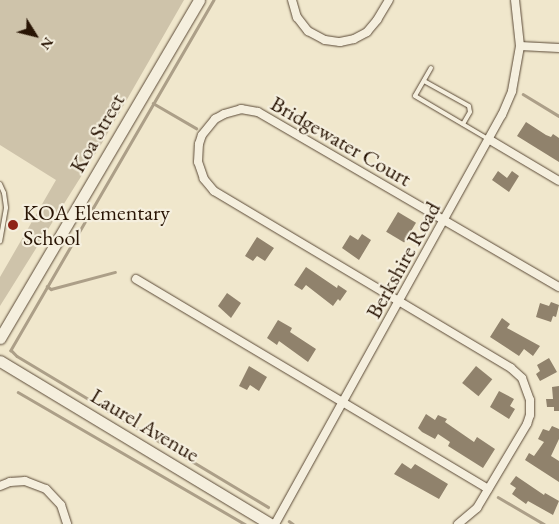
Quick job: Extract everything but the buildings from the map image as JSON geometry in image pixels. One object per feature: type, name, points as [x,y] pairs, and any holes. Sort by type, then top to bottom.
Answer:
[{"type":"main road","name":"Koa Street","points":[[0,338],[199,0]]},
{"type":"main road","name":"Laurel Avenue","points":[[0,361],[270,524]]},
{"type":"street","points":[[292,0],[297,17],[308,31],[325,40],[340,42],[354,39],[367,32],[389,0]]},
{"type":"street","name":"Berkshire Road","points":[[275,524],[490,140],[512,92],[520,46],[515,0]]},
{"type":"street","points":[[520,46],[559,48]]},
{"type":"street","name":"Bridgewater Court","points":[[458,524],[478,508],[527,424],[531,408],[526,385],[511,368],[214,191],[204,180],[198,162],[199,144],[202,135],[216,119],[224,114],[241,109],[258,112],[559,287]]},
{"type":"street","points":[[490,140],[559,181]]},
{"type":"street","points":[[136,279],[488,489]]},
{"type":"street","points":[[0,486],[10,482],[25,481],[46,489],[61,505],[67,524]]},
{"type":"lane","points":[[431,68],[415,96],[490,140]]},
{"type":"lane","points":[[424,81],[469,106],[470,112],[463,124]]},
{"type":"lane","points":[[0,184],[4,193],[6,208],[0,241]]},
{"type":"lane","points":[[0,204],[6,208]]},
{"type":"shaded area","points":[[0,0],[184,0],[102,143],[0,306],[0,277],[56,180],[0,145]]},
{"type":"waterway","points":[[214,0],[11,350],[17,356],[268,507]]},
{"type":"waterway","points":[[523,94],[559,116]]},
{"type":"waterway","points":[[153,103],[196,128]]},
{"type":"waterway","points":[[47,286],[51,289],[115,272]]},
{"type":"waterway","points":[[18,392],[245,524]]},
{"type":"waterway","points":[[498,497],[544,524]]},
{"type":"waterway","points":[[289,521],[293,524]]},
{"type":"place","name":"KOA Elementary School","points":[[13,225]]}]
